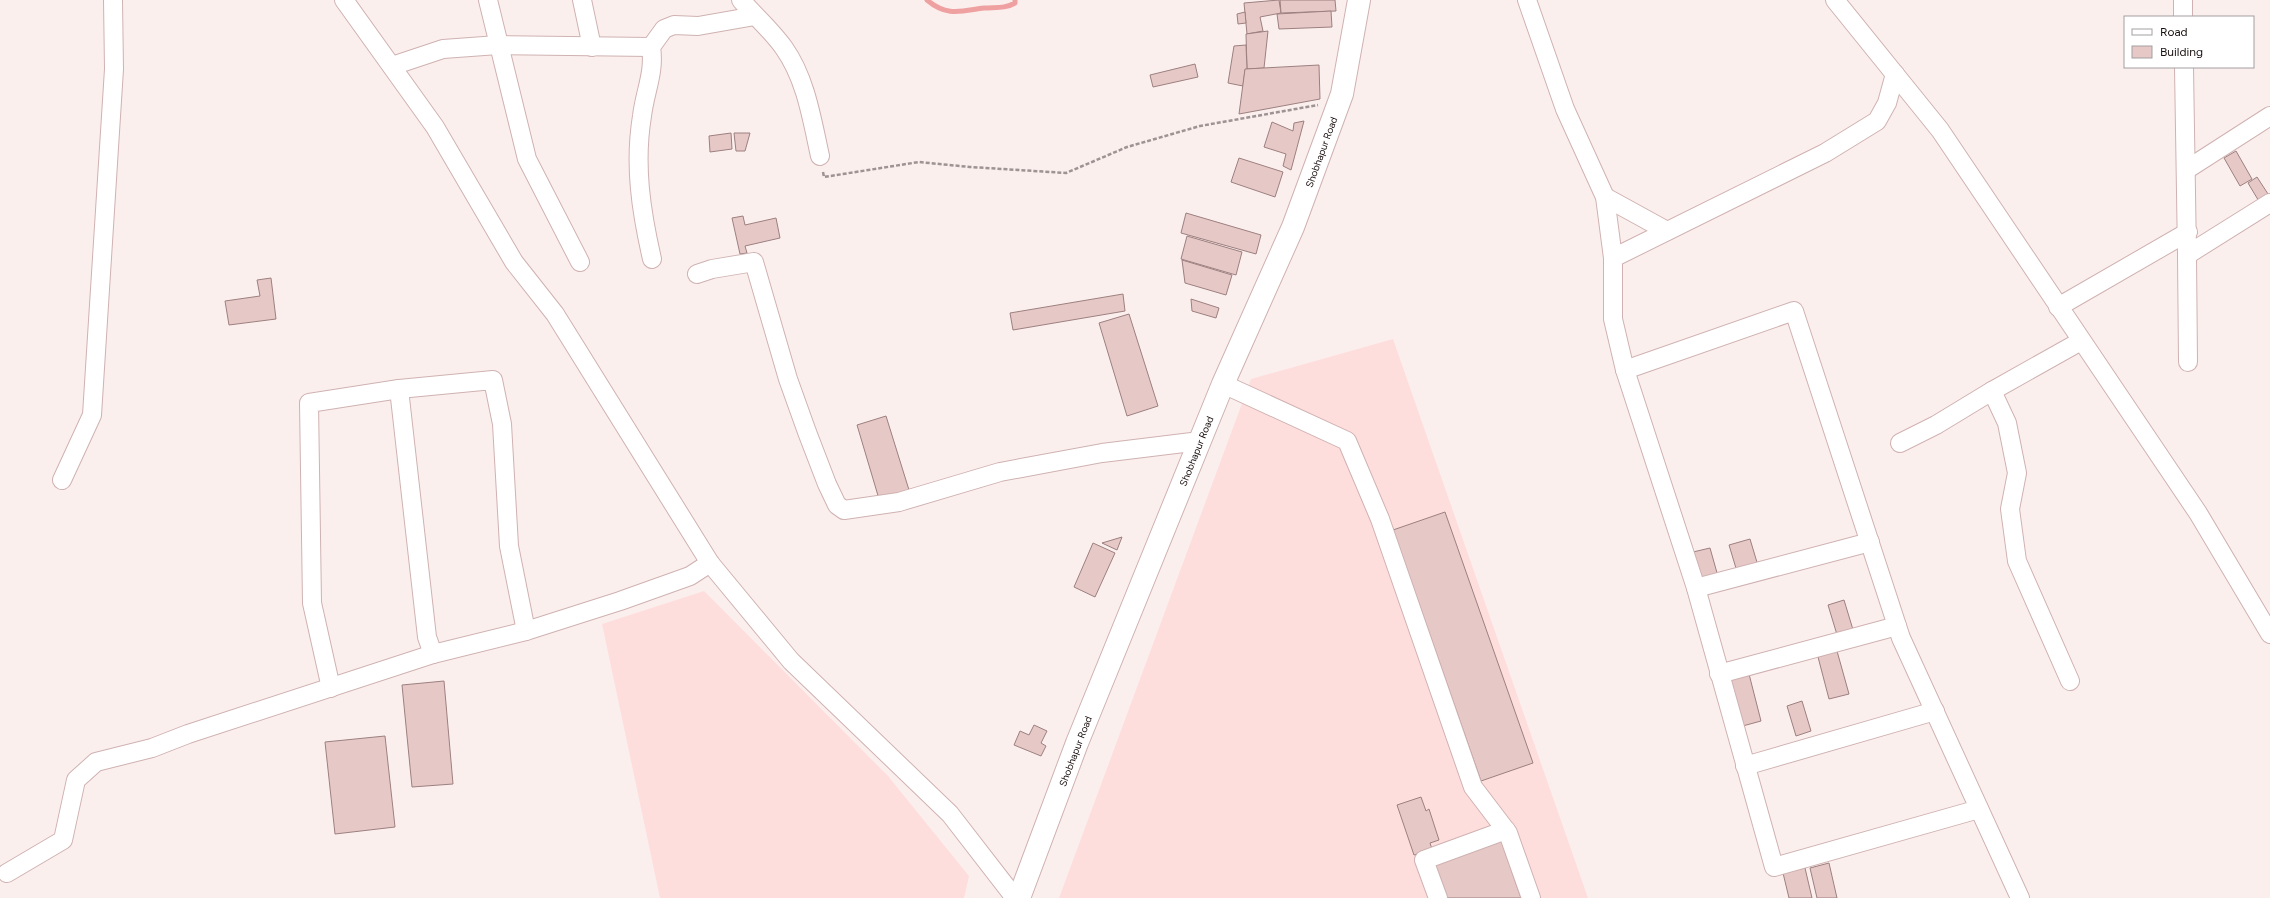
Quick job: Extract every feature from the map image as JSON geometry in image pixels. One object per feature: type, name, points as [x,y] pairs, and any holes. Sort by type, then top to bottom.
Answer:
[{"type":"main road","name":"Shobhapur Road","points":[[1018,898],[1077,743],[1223,384],[1293,227],[1340,101],[1359,0]]},
{"type":"street","points":[[62,480],[92,415],[114,69],[113,0]]},
{"type":"street","points":[[344,0],[436,127],[514,262],[554,314],[710,563],[791,662],[950,814],[1015,898]]},
{"type":"street","points":[[488,0],[527,159],[580,262]]},
{"type":"street","points":[[582,0],[592,47]]},
{"type":"street","points":[[741,0],[784,49],[799,78],[810,110],[820,156]]},
{"type":"street","points":[[1527,0],[1565,109],[1605,197],[1613,258],[1613,319],[1625,370],[1696,588],[1774,867],[1979,809]]},
{"type":"street","points":[[1835,0],[1940,130],[2198,513],[2270,634]]},
{"type":"street","points":[[2183,0],[2183,16]]},
{"type":"street","points":[[652,259],[641,210],[638,178],[641,116],[653,62],[651,47],[664,29],[674,25],[698,26],[755,16]]},
{"type":"street","points":[[392,66],[443,49],[498,45],[651,47]]},
{"type":"street","points":[[2184,68],[2188,232],[2188,362]]},
{"type":"street","points":[[1613,258],[1825,153],[1877,121],[1888,103],[1895,74]]},
{"type":"street","points":[[2186,170],[2270,116]]},
{"type":"street","points":[[1605,197],[1667,231]]},
{"type":"street","points":[[2187,255],[2270,203]]},
{"type":"street","points":[[2058,307],[2188,232]]},
{"type":"street","points":[[698,274],[712,269],[754,262],[788,379],[807,432],[827,484],[837,505],[844,510],[899,502],[1000,472],[1102,453],[1200,441]]},
{"type":"street","points":[[1625,370],[1794,311],[1898,626],[2020,898]]},
{"type":"street","points":[[1900,443],[1936,425],[1992,390],[2081,341]]},
{"type":"street","points":[[331,688],[312,603],[309,403],[399,389],[493,380],[502,424],[509,546],[526,631]]},
{"type":"street","points":[[1223,384],[1346,442],[1380,519],[1473,787],[1506,830],[1531,898]]},
{"type":"street","points":[[399,389],[427,637],[433,654]]},
{"type":"street","points":[[1992,390],[2007,423],[2017,473],[2010,509],[2018,561],[2070,681]]},
{"type":"street","points":[[1696,588],[1870,542]]},
{"type":"street","points":[[7,873],[63,840],[76,780],[96,762],[152,748],[188,734],[433,654],[526,631],[620,602],[690,576],[710,563]]},
{"type":"street","points":[[1719,674],[1898,626]]},
{"type":"street","points":[[1745,766],[1935,711]]},
{"type":"street","points":[[1438,898],[1424,860],[1506,830]]},
{"type":"path","points":[[820,156],[824,177],[919,162],[1066,173],[1127,147],[1200,126],[1340,101]]},
{"type":"shaded area","points":[[1393,339],[1588,898],[1059,898],[1251,379]]},
{"type":"shaded area","points":[[704,591],[888,776],[969,876],[964,898],[660,898],[602,624]]},
{"type":"building","points":[[1279,0],[1281,13],[1260,17],[1263,31],[1247,34],[1244,3]]},
{"type":"building","points":[[1280,0],[1335,0],[1336,11],[1281,13]]},
{"type":"building","points":[[1331,11],[1332,27],[1279,29],[1277,14]]},
{"type":"building","points":[[1245,12],[1246,23],[1238,24],[1237,14]]},
{"type":"building","points":[[1268,31],[1264,68],[1247,69],[1246,34]]},
{"type":"building","points":[[1246,45],[1247,69],[1245,70],[1243,86],[1228,83],[1234,46]]},
{"type":"building","points":[[1195,64],[1198,77],[1153,87],[1150,75]]},
{"type":"building","points":[[1319,65],[1320,99],[1239,114],[1245,69]]},
{"type":"building","points":[[1304,121],[1291,170],[1283,166],[1286,154],[1264,147],[1272,122],[1293,131],[1294,123]]},
{"type":"building","points":[[731,133],[732,149],[710,152],[709,136]]},
{"type":"building","points":[[734,133],[750,133],[745,151],[736,151]]},
{"type":"building","points":[[2236,151],[2252,179],[2240,186],[2224,158]]},
{"type":"building","points":[[1239,158],[1283,172],[1275,197],[1231,182]]},
{"type":"building","points":[[2257,177],[2270,197],[2260,203],[2248,183]]},
{"type":"building","points":[[1186,213],[1261,235],[1256,254],[1181,233]]},
{"type":"building","points":[[743,216],[745,225],[776,218],[780,238],[745,246],[747,253],[740,254],[732,218]]},
{"type":"building","points":[[1187,236],[1242,252],[1236,275],[1181,259]]},
{"type":"building","points":[[1182,260],[1232,275],[1226,295],[1185,283]]},
{"type":"building","points":[[271,278],[276,319],[229,325],[225,301],[260,296],[257,280]]},
{"type":"building","points":[[1123,294],[1125,311],[1013,330],[1010,313]]},
{"type":"building","points":[[1191,299],[1219,308],[1216,318],[1192,311]]},
{"type":"building","points":[[1129,314],[1158,406],[1127,416],[1099,323]]},
{"type":"building","points":[[886,416],[909,490],[879,499],[857,425]]},
{"type":"building","points":[[1445,512],[1533,763],[1481,781],[1393,530]]},
{"type":"building","points":[[1122,537],[1117,550],[1102,543]]},
{"type":"building","points":[[1750,539],[1759,569],[1738,575],[1729,545]]},
{"type":"building","points":[[1093,543],[1115,553],[1095,597],[1074,587]]},
{"type":"building","points":[[1710,548],[1719,580],[1702,585],[1693,552]]},
{"type":"building","points":[[1844,600],[1854,633],[1838,638],[1828,605]]},
{"type":"building","points":[[1837,651],[1849,694],[1829,699],[1818,657]]},
{"type":"building","points":[[1749,674],[1761,721],[1739,727],[1727,681]]},
{"type":"building","points":[[444,681],[453,784],[412,787],[402,685]]},
{"type":"building","points":[[1802,701],[1811,731],[1796,736],[1787,706]]},
{"type":"building","points":[[1034,725],[1047,731],[1041,743],[1046,746],[1041,756],[1014,745],[1020,731],[1029,735]]},
{"type":"building","points":[[385,736],[395,827],[335,834],[325,742]]},
{"type":"building","points":[[1421,797],[1426,811],[1429,809],[1439,840],[1430,843],[1432,849],[1414,855],[1397,805]]},
{"type":"building","points":[[1501,840],[1521,898],[1445,898],[1434,864]]},
{"type":"building","points":[[1829,863],[1837,898],[1817,898],[1810,868]]},
{"type":"building","points":[[1805,868],[1812,898],[1789,898],[1783,873]]},
{"type":"waterway","points":[[927,0],[941,9],[954,12],[1004,7],[1015,3],[1015,0]]}]
